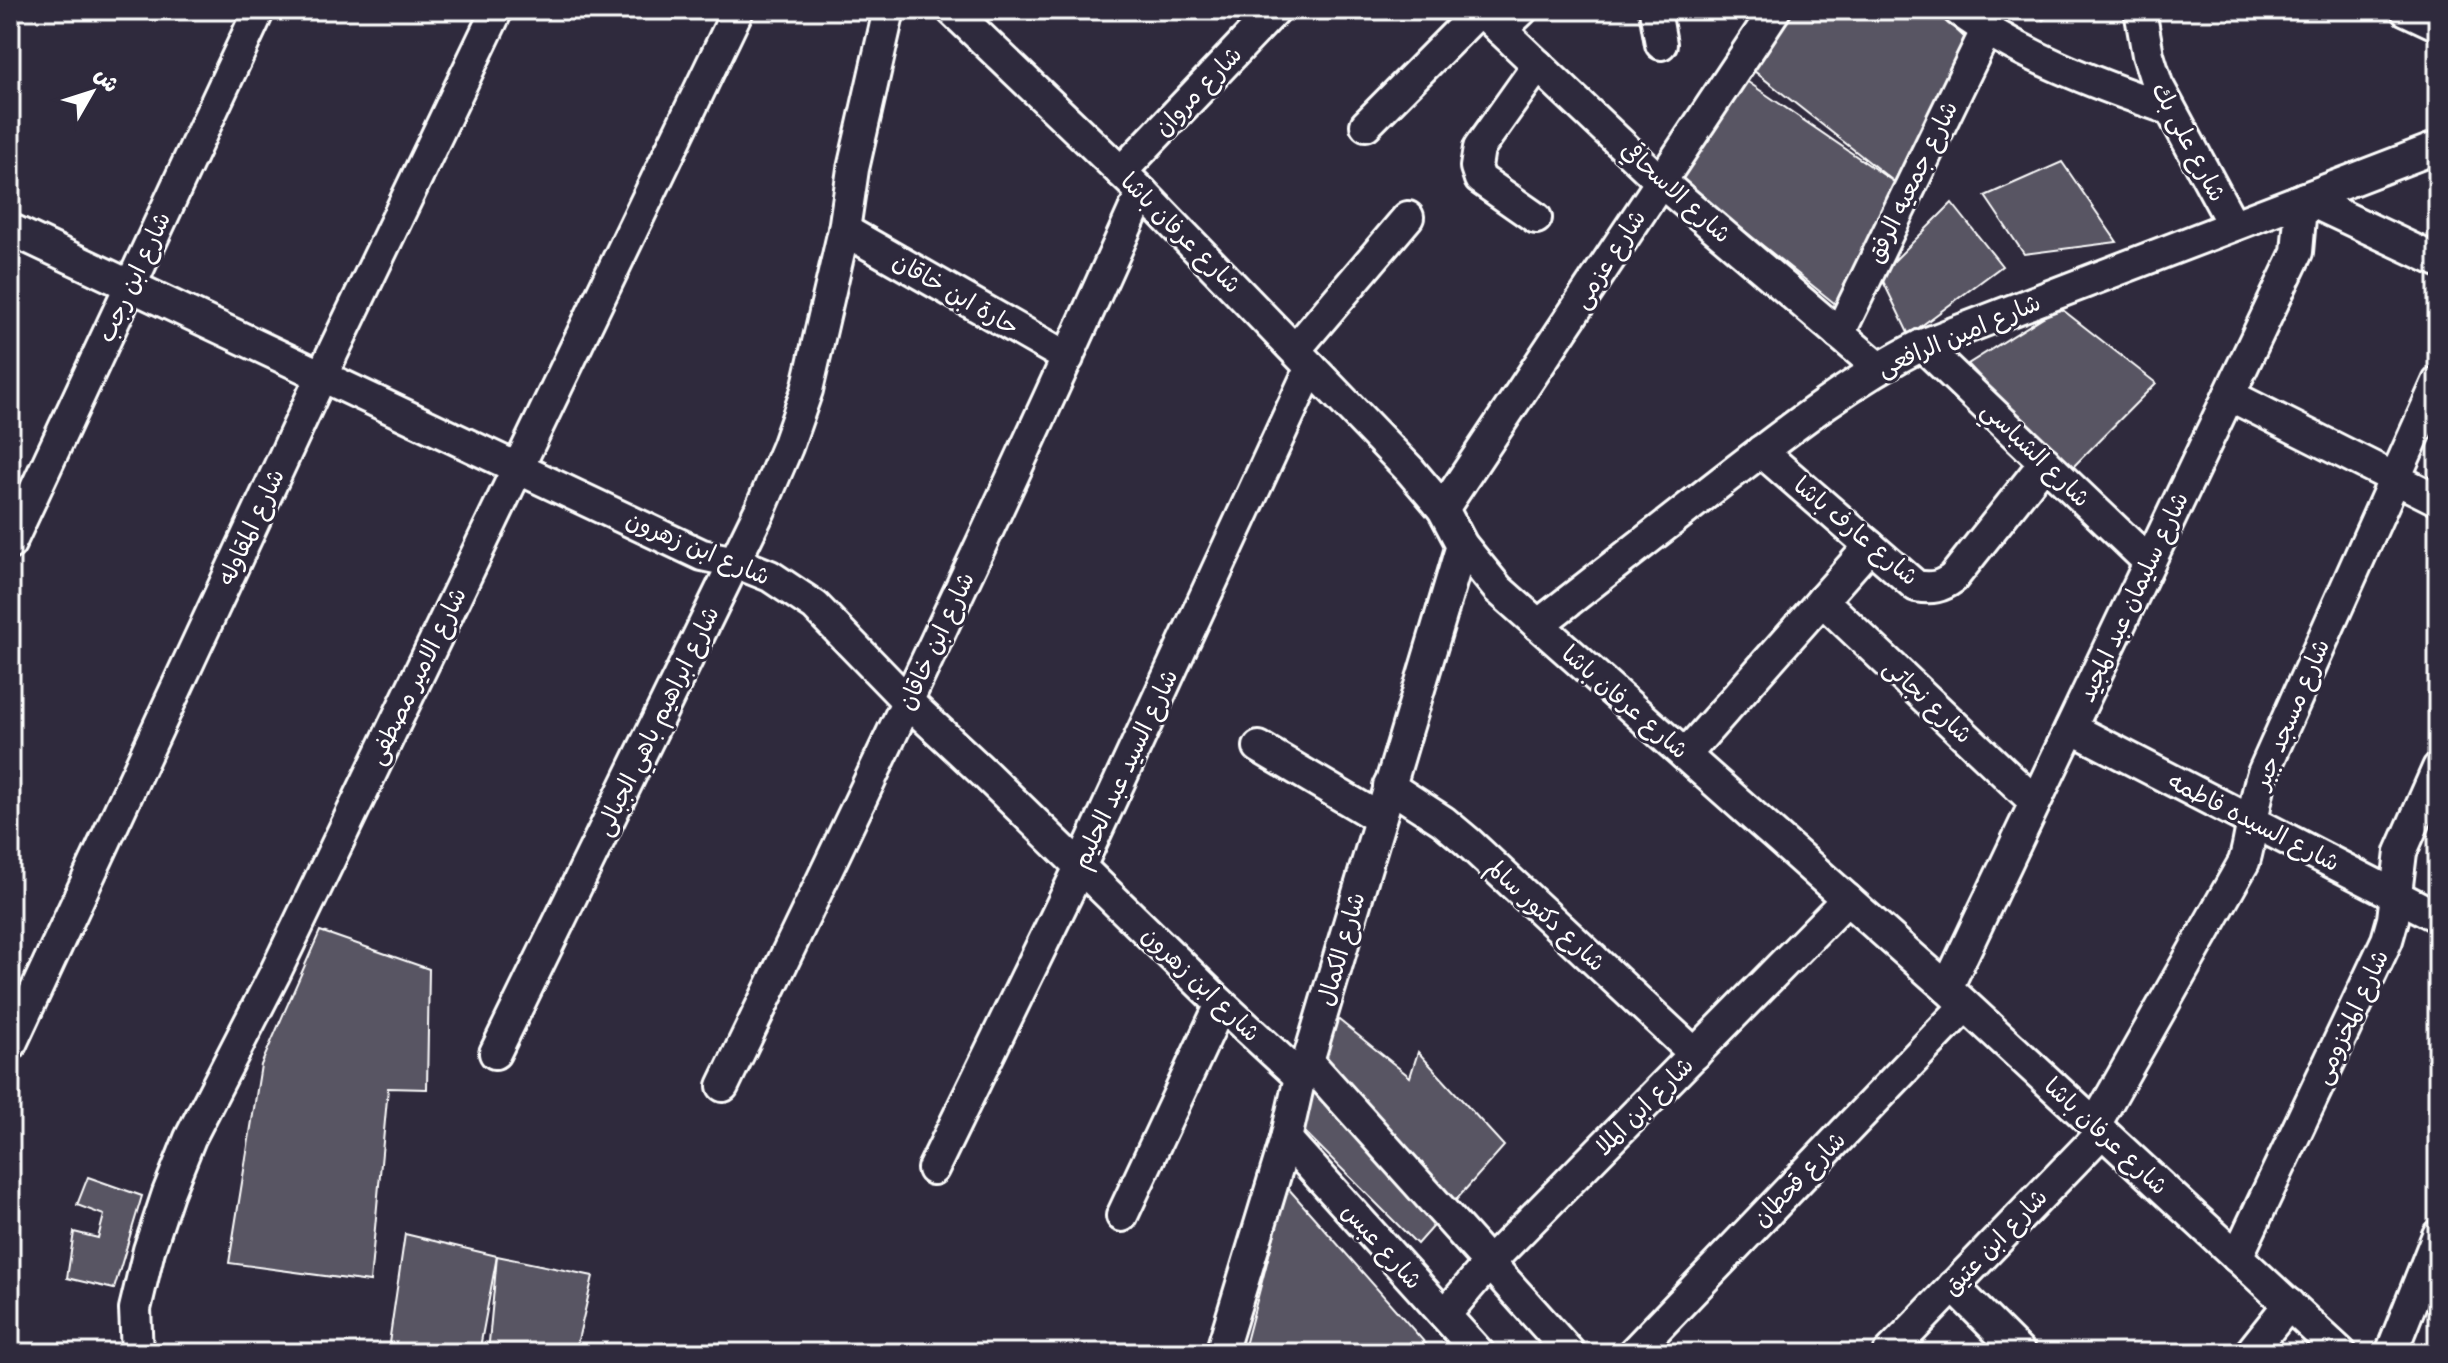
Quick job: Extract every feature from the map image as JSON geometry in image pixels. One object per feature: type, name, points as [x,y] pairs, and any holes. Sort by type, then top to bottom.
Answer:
[{"type":"street","name":"شارع ابن رجب","points":[[10,544],[259,10]]},
{"type":"street","name":"شارع المقاوله","points":[[12,1038],[322,375],[497,10]]},
{"type":"street","name":"شارع الامير مصطفى","points":[[137,1353],[135,1309],[149,1250],[190,1138],[275,973],[738,10]]},
{"type":"street","name":"شارع ابراهيم باهي الجبالى","points":[[495,1053],[735,562],[787,447],[807,390],[844,230],[853,169],[889,10]]},
{"type":"street","name":"شارع عرفان باشا","points":[[952,10],[1131,182],[1410,470],[1443,509],[1462,545],[1498,589],[1956,997],[2341,1353]]},
{"type":"street","name":"شارع مروان","points":[[1131,182],[1275,10]]},
{"type":"street","points":[[1655,10],[1661,44]]},
{"type":"street","name":"شارع عزمى","points":[[1443,509],[1775,10]]},
{"type":"street","points":[[1958,10],[1985,20],[2107,87],[2169,109]]},
{"type":"street","name":"شارع على بك","points":[[2140,10],[2157,84],[2233,225]]},
{"type":"street","points":[[2406,10],[2438,25]]},
{"type":"street","points":[[1366,125],[1501,17]]},
{"type":"street","name":"شارع الاسحاقي","points":[[1501,17],[1538,65],[1660,181],[1878,367]]},
{"type":"street","name":"شارع جمعيه الرفق","points":[[1839,334],[1985,20]]},
{"type":"street","points":[[1536,218],[1480,179],[1476,157],[1479,148],[1538,65]]},
{"type":"street","name":"شارع امين الرافعى","points":[[1538,625],[1761,451],[1878,367],[1922,345],[2438,147]]},
{"type":"street","name":"شارع ابن خاقان","points":[[723,1086],[908,702],[1068,358],[1131,182]]},
{"type":"street","points":[[2300,199],[2438,261]]},
{"type":"street","name":"شارع سليمان عبد المجيد","points":[[1956,997],[2035,802],[2297,252],[2300,199]]},
{"type":"street","name":"شارع السيد عبد الحليم","points":[[933,1169],[1080,867],[1303,358],[1408,217]]},
{"type":"street","name":"شارع ابن زهرون","points":[[10,229],[702,555],[735,562],[770,576],[815,606],[908,702],[1221,1004],[1304,1069]]},
{"type":"street","name":"حارة ابن خاقان","points":[[844,230],[1068,358]]},
{"type":"street","name":"شارع الشباسي","points":[[1922,345],[2149,562]]},
{"type":"street","name":"شارع مسجد جبر","points":[[2098,1128],[2244,862],[2257,789],[2263,773],[2438,382]]},
{"type":"street","points":[[2229,395],[2438,500]]},
{"type":"street","name":"شارع عارف باشا","points":[[1761,451],[1916,586],[1930,589],[1943,586],[1953,578],[2045,462]]},
{"type":"street","name":"شارع الكمال","points":[[1221,1353],[1462,545]]},
{"type":"street","points":[[1685,755],[1870,546]]},
{"type":"street","name":"شارع نجاتى","points":[[1822,600],[2035,802]]},
{"type":"street","name":"شارع السيده فاطمه","points":[[2071,728],[2438,917]]},
{"type":"street","points":[[1259,747],[1379,818]]},
{"type":"street","name":"شارع المخزومى","points":[[2237,1257],[2387,940],[2401,852],[2438,768]]},
{"type":"street","name":"شارع دكتور سالم","points":[[1389,786],[1443,821],[1468,842],[1695,1054]]},
{"type":"street","name":"شارع ابن الملا","points":[[1445,1315],[1488,1264],[1847,899]]},
{"type":"street","name":"شارع قحطان","points":[[1633,1353],[1956,997]]},
{"type":"street","points":[[1122,1216],[1221,1004]]},
{"type":"street","points":[[1304,1069],[1570,1353]]},
{"type":"street","name":"شارع ابن عتيق","points":[[1889,1353],[2098,1128]]},
{"type":"street","name":"شارع عبس","points":[[1286,1139],[1479,1353]]},
{"type":"street","points":[[2391,1353],[2438,1235]]},
{"type":"street","points":[[1953,1286],[2020,1353]]},
{"type":"street","points":[[2250,1353],[2289,1304]]},
{"type":"building","points":[[1794,10],[1935,10],[1965,38],[1897,184],[1749,67]]},
{"type":"building","points":[[2033,10],[2056,10],[2043,20]]},
{"type":"building","points":[[1745,80],[1897,184],[1839,307],[1679,178]]},
{"type":"building","points":[[2062,162],[2117,242],[2024,254],[1985,196]]},
{"type":"building","points":[[1952,203],[2002,266],[1909,335],[1880,275]]},
{"type":"building","points":[[2059,307],[2156,383],[2069,471],[1968,364]]},
{"type":"building","points":[[320,931],[429,969],[427,1089],[388,1088],[370,1282],[229,1263],[261,1065]]},
{"type":"building","points":[[1334,1016],[1410,1077],[1418,1052],[1504,1146],[1417,1244],[1302,1129]]},
{"type":"building","points":[[88,1177],[142,1196],[114,1289],[67,1278],[74,1232],[98,1238],[104,1215],[77,1205]]},
{"type":"building","points":[[1287,1187],[1434,1353],[1243,1353]]},
{"type":"building","points":[[405,1234],[497,1256],[479,1353],[389,1343]]},
{"type":"building","points":[[497,1256],[593,1276],[575,1353],[488,1353]]}]
